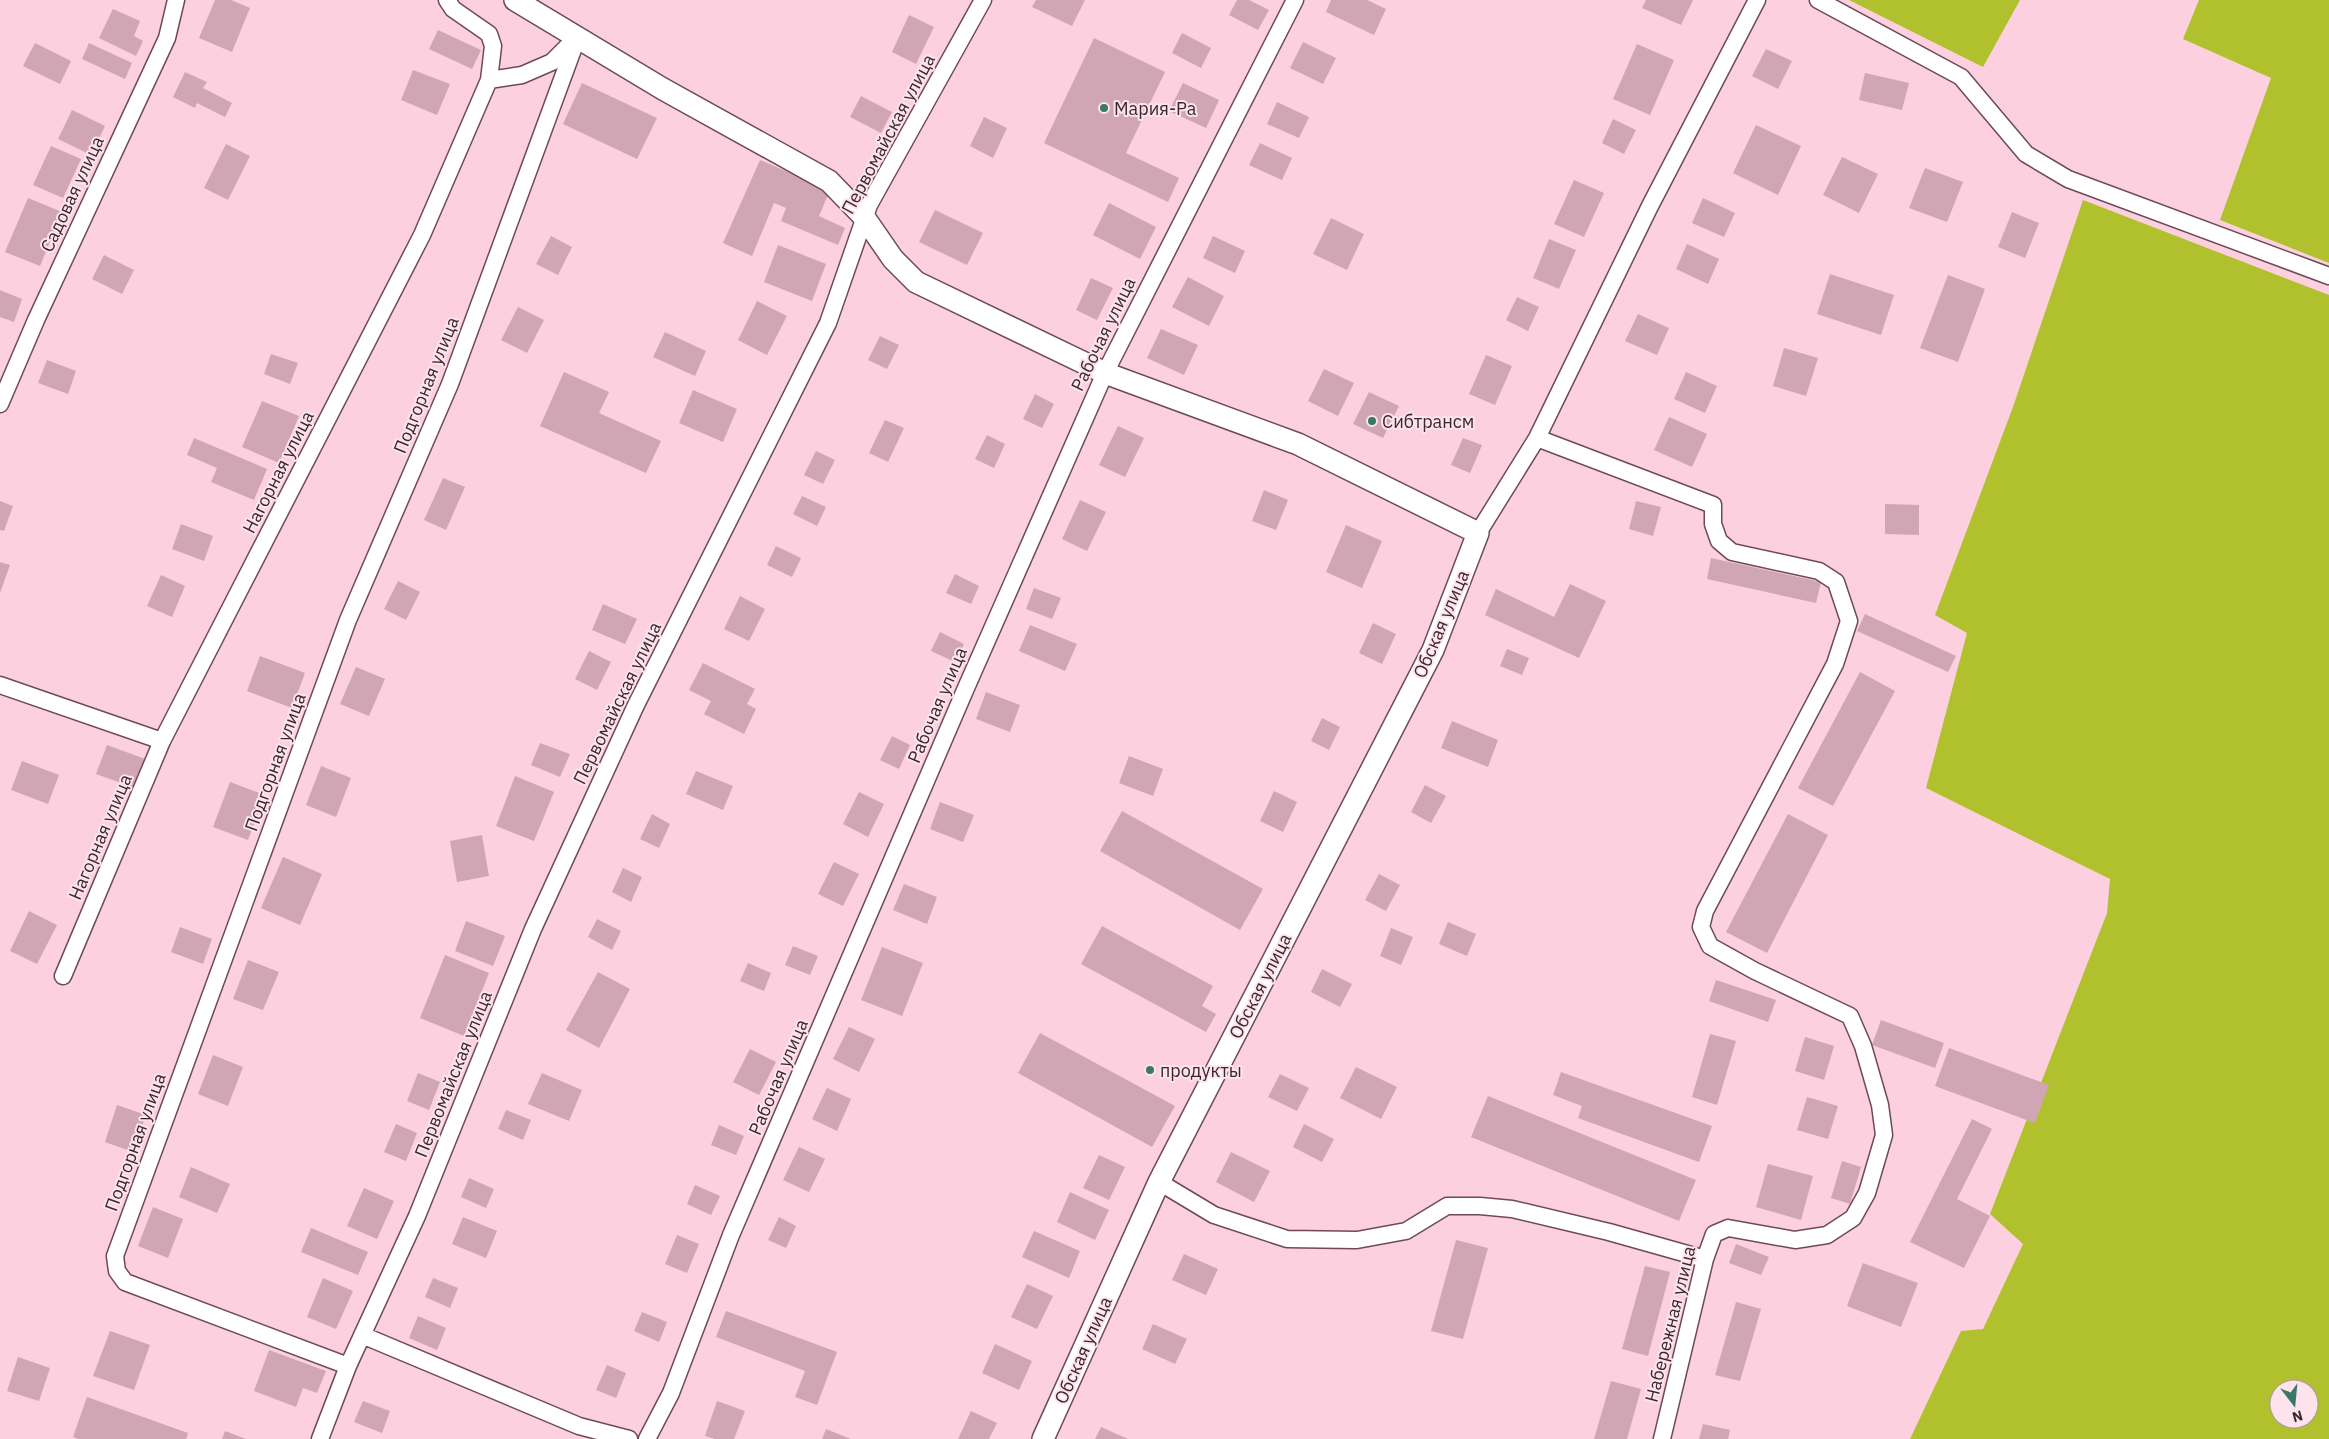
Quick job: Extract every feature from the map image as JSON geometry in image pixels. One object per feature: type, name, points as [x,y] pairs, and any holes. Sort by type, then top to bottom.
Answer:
[{"type":"street","name":"Садовая улица","points":[[0,404],[36,320],[167,38],[176,0]]},
{"type":"street","name":"Нагорная улица","points":[[63,976],[162,741],[422,234],[489,80],[493,46],[489,34],[453,10],[447,0]]},
{"type":"street","points":[[515,0],[578,36],[663,89],[829,181],[864,217],[894,259],[916,282],[1105,373],[1298,444],[1478,534],[1537,438],[1650,206],[1757,0]]},
{"type":"street","name":"Первомайская улица","points":[[320,1439],[348,1366],[417,1216],[533,928],[623,732],[828,323],[864,217],[983,0]]},
{"type":"street","name":"Рабочая улица","points":[[647,1439],[671,1394],[731,1235],[966,688],[1105,373],[1295,0]]},
{"type":"street","points":[[1818,0],[1961,77],[2026,154],[2068,179],[2329,276]]},
{"type":"street","points":[[489,80],[522,75],[552,62],[578,36]]},
{"type":"street","name":"Подгорная улица","points":[[348,1366],[125,1282],[117,1271],[115,1256],[348,620],[450,384],[578,36]]},
{"type":"street","name":"Набережная улица","points":[[1537,438],[1713,505],[1713,524],[1719,541],[1732,552],[1819,571],[1836,582],[1849,620],[1835,664],[1705,911],[1701,927],[1710,946],[1755,971],[1850,1016],[1863,1046],[1880,1105],[1884,1136],[1867,1193],[1853,1218],[1827,1234],[1795,1240],[1728,1228],[1714,1234],[1705,1260],[1662,1439]]},
{"type":"street","name":"Обская улица","points":[[1043,1439],[1159,1182],[1434,650],[1478,534]]},
{"type":"street","points":[[0,685],[162,741]]},
{"type":"street","points":[[1159,1182],[1214,1215],[1287,1239],[1357,1240],[1406,1231],[1448,1206],[1480,1206],[1512,1209],[1609,1232],[1705,1260]]},
{"type":"street","points":[[362,1335],[579,1426],[629,1439]]},
{"type":"green space","points":[[1849,0],[2020,0],[1983,67]]},
{"type":"green space","points":[[2199,0],[2329,0],[2329,263],[2220,220],[2271,78],[2183,39]]},
{"type":"green space","points":[[2083,200],[2329,295],[2329,1439],[1910,1439],[1961,1331],[1983,1329],[2023,1244],[1990,1214],[2107,913],[2110,879],[1926,788],[1967,633],[1935,615],[2013,407]]},
{"type":"building","points":[[215,0],[231,0],[250,8],[232,52],[199,38]]},
{"type":"building","points":[[1036,0],[1085,0],[1072,26],[1032,7]]},
{"type":"building","points":[[1237,0],[1249,0],[1269,10],[1258,30],[1229,15]]},
{"type":"building","points":[[1331,0],[1367,0],[1386,9],[1374,35],[1326,12]]},
{"type":"building","points":[[1646,0],[1693,0],[1681,25],[1642,8]]},
{"type":"building","points":[[113,9],[140,21],[134,36],[143,41],[136,56],[99,38]]},
{"type":"building","points":[[909,15],[934,27],[916,64],[892,52]]},
{"type":"building","points":[[438,30],[481,50],[472,69],[429,49]]},
{"type":"building","points":[[1182,33],[1211,48],[1201,68],[1172,53]]},
{"type":"building","name":"Мария-Ра","points":[[1094,38],[1165,72],[1126,153],[1179,178],[1168,202],[1044,143]]},
{"type":"building","points":[[1303,42],[1336,58],[1323,84],[1290,68]]},
{"type":"building","points":[[35,43],[71,61],[60,84],[23,66]]},
{"type":"building","points":[[89,43],[132,63],[125,79],[82,59]]},
{"type":"building","points":[[1637,44],[1674,60],[1650,115],[1613,99]]},
{"type":"building","points":[[1766,49],[1792,61],[1778,89],[1752,76]]},
{"type":"building","points":[[413,70],[450,84],[437,115],[401,100]]},
{"type":"building","points":[[185,72],[207,82],[203,88],[232,103],[225,117],[197,103],[195,108],[173,97]]},
{"type":"building","points":[[1865,73],[1909,83],[1902,110],[1859,100]]},
{"type":"building","points":[[582,83],[657,118],[637,159],[563,124]]},
{"type":"building","points":[[1183,83],[1219,100],[1206,128],[1169,111]]},
{"type":"building","points":[[861,96],[892,112],[881,133],[850,117]]},
{"type":"building","points":[[1277,102],[1309,117],[1299,138],[1267,124]]},
{"type":"building","points":[[72,110],[105,126],[91,155],[58,139]]},
{"type":"building","points":[[984,117],[1007,128],[993,158],[970,146]]},
{"type":"building","points":[[1613,119],[1636,130],[1624,154],[1602,143]]},
{"type":"building","points":[[1756,125],[1801,146],[1778,195],[1733,173]]},
{"type":"building","points":[[1260,143],[1292,158],[1282,180],[1249,165]]},
{"type":"building","points":[[226,144],[250,156],[228,200],[204,188]]},
{"type":"building","points":[[51,146],[81,159],[63,198],[33,185]]},
{"type":"building","points":[[1842,157],[1878,174],[1859,213],[1823,195]]},
{"type":"building","points":[[760,160],[830,190],[819,216],[845,228],[838,245],[781,221],[786,208],[774,203],[752,256],[723,243]]},
{"type":"building","points":[[1925,168],[1963,182],[1947,222],[1909,208]]},
{"type":"building","points":[[1574,180],[1604,193],[1584,237],[1554,224]]},
{"type":"building","points":[[28,198],[62,212],[40,266],[5,252]]},
{"type":"building","points":[[1703,198],[1735,213],[1724,237],[1692,223]]},
{"type":"building","points":[[1109,203],[1156,227],[1140,259],[1093,235]]},
{"type":"building","points":[[935,210],[983,233],[967,265],[919,242]]},
{"type":"building","points":[[2012,212],[2039,223],[2025,258],[1998,247]]},
{"type":"building","points":[[1331,218],[1364,234],[1347,270],[1313,254]]},
{"type":"building","points":[[551,236],[572,247],[558,275],[536,264]]},
{"type":"building","points":[[1213,236],[1245,251],[1235,273],[1203,258]]},
{"type":"building","points":[[1549,239],[1576,250],[1559,289],[1533,278]]},
{"type":"building","points":[[1687,244],[1719,259],[1708,284],[1676,269]]},
{"type":"building","points":[[778,245],[826,264],[812,301],[764,282]]},
{"type":"building","points":[[104,255],[134,270],[122,294],[92,279]]},
{"type":"building","points":[[1830,274],[1894,295],[1881,335],[1817,314]]},
{"type":"building","points":[[1948,275],[1985,289],[1958,362],[1920,348]]},
{"type":"building","points":[[1188,277],[1224,296],[1209,326],[1172,307]]},
{"type":"building","points":[[1091,278],[1113,288],[1097,320],[1076,310]]},
{"type":"building","points":[[0,290],[22,299],[14,322],[0,317]]},
{"type":"building","points":[[1517,297],[1539,307],[1528,331],[1506,320]]},
{"type":"building","points":[[757,301],[787,316],[767,355],[738,340]]},
{"type":"building","points":[[518,307],[544,320],[527,353],[501,340]]},
{"type":"building","points":[[1638,314],[1669,328],[1657,355],[1625,341]]},
{"type":"building","points":[[1161,329],[1198,345],[1184,375],[1147,358]]},
{"type":"building","points":[[665,332],[706,351],[695,376],[653,357]]},
{"type":"building","points":[[880,336],[899,345],[887,369],[868,360]]},
{"type":"building","points":[[1784,348],[1818,358],[1806,396],[1773,386]]},
{"type":"building","points":[[271,354],[298,363],[290,384],[264,374]]},
{"type":"building","points":[[1486,355],[1512,366],[1495,405],[1469,394]]},
{"type":"building","points":[[47,360],[76,371],[68,394],[38,383]]},
{"type":"building","points":[[1324,369],[1354,383],[1338,416],[1308,401]]},
{"type":"building","points":[[564,372],[609,392],[599,413],[661,441],[646,473],[540,426]]},
{"type":"building","points":[[1686,372],[1717,386],[1705,413],[1674,399]]},
{"type":"building","points":[[693,390],[737,409],[723,442],[679,423]]},
{"type":"building","points":[[1369,392],[1399,406],[1383,438],[1353,424]]},
{"type":"building","points":[[1035,394],[1054,404],[1042,428],[1023,419]]},
{"type":"building","points":[[262,401],[299,416],[279,463],[242,447]]},
{"type":"building","points":[[1669,417],[1707,434],[1692,467],[1654,450]]},
{"type":"building","points":[[885,420],[904,428],[888,462],[869,453]]},
{"type":"building","points":[[1118,426],[1144,438],[1125,477],[1099,465]]},
{"type":"building","points":[[987,435],[1005,444],[994,468],[975,459]]},
{"type":"building","points":[[194,438],[267,469],[254,500],[211,482],[217,468],[187,455]]},
{"type":"building","points":[[1463,438],[1482,445],[1470,473],[1451,465]]},
{"type":"building","points":[[816,451],[835,460],[823,484],[804,475]]},
{"type":"building","points":[[443,478],[465,487],[446,530],[424,520]]},
{"type":"building","points":[[1264,490],[1288,500],[1276,530],[1252,521]]},
{"type":"building","points":[[802,496],[826,507],[817,526],[793,514]]},
{"type":"building","points":[[1080,500],[1106,512],[1087,551],[1062,539]]},
{"type":"building","points":[[0,501],[13,506],[4,531],[0,530]]},
{"type":"building","points":[[1636,501],[1661,507],[1653,536],[1629,529]]},
{"type":"building","points":[[1885,504],[1919,505],[1919,535],[1885,534]]},
{"type":"building","points":[[181,524],[213,536],[204,561],[172,549]]},
{"type":"building","points":[[1346,525],[1382,541],[1362,588],[1326,572]]},
{"type":"building","points":[[776,546],[801,558],[792,577],[767,565]]},
{"type":"building","points":[[1711,558],[1821,582],[1816,603],[1707,579]]},
{"type":"building","points":[[0,562],[10,565],[0,593]]},
{"type":"building","points":[[955,574],[979,586],[971,604],[946,593]]},
{"type":"building","points":[[161,575],[185,586],[172,617],[147,606]]},
{"type":"building","points":[[398,581],[420,592],[406,620],[384,609]]},
{"type":"building","points":[[1570,584],[1606,601],[1579,658],[1485,615],[1496,589],[1554,617]]},
{"type":"building","points":[[1034,588],[1061,598],[1052,619],[1026,609]]},
{"type":"building","points":[[740,596],[765,609],[749,641],[724,629]]},
{"type":"building","points":[[603,604],[637,619],[625,644],[592,630]]},
{"type":"building","points":[[1865,614],[1956,656],[1948,672],[1857,631]]},
{"type":"building","points":[[1373,623],[1396,634],[1382,664],[1359,653]]},
{"type":"building","points":[[1030,625],[1077,644],[1065,671],[1019,651]]},
{"type":"building","points":[[940,632],[964,644],[955,662],[931,651]]},
{"type":"building","points":[[1507,649],[1529,658],[1522,675],[1500,666]]},
{"type":"building","points":[[589,651],[611,662],[597,690],[575,679]]},
{"type":"building","points":[[260,656],[305,673],[292,708],[247,691]]},
{"type":"building","points":[[703,663],[755,689],[747,704],[756,709],[744,734],[704,714],[711,701],[689,690]]},
{"type":"building","points":[[356,667],[385,679],[369,716],[340,704]]},
{"type":"building","points":[[1860,672],[1895,691],[1833,806],[1798,788]]},
{"type":"building","points":[[986,692],[1020,705],[1010,732],[976,719]]},
{"type":"building","points":[[1322,718],[1340,727],[1329,750],[1311,741]]},
{"type":"building","points":[[1452,721],[1498,740],[1488,767],[1441,748]]},
{"type":"building","points":[[892,736],[910,745],[899,769],[880,760]]},
{"type":"building","points":[[540,743],[570,754],[560,777],[531,765]]},
{"type":"building","points":[[107,745],[148,760],[138,789],[96,774]]},
{"type":"building","points":[[1129,756],[1163,769],[1153,796],[1119,783]]},
{"type":"building","points":[[22,761],[59,775],[48,804],[11,790]]},
{"type":"building","points":[[321,766],[351,778],[336,817],[306,805]]},
{"type":"building","points":[[696,771],[733,786],[723,810],[686,794]]},
{"type":"building","points":[[515,776],[554,792],[534,841],[496,826]]},
{"type":"building","points":[[230,782],[265,795],[248,840],[213,827]]},
{"type":"building","points":[[1425,785],[1446,796],[1431,823],[1411,812]]},
{"type":"building","points":[[1274,791],[1297,802],[1283,832],[1260,821]]},
{"type":"building","points":[[859,792],[884,804],[868,837],[843,824]]},
{"type":"building","points":[[940,802],[974,815],[963,842],[930,829]]},
{"type":"building","points":[[1122,811],[1263,889],[1240,930],[1100,851]]},
{"type":"building","points":[[652,814],[670,824],[659,848],[640,839]]},
{"type":"building","points":[[1788,814],[1828,835],[1767,953],[1726,932]]},
{"type":"building","points":[[482,835],[489,876],[457,882],[450,841]]},
{"type":"building","points":[[283,857],[322,874],[300,925],[261,908]]},
{"type":"building","points":[[834,862],[859,874],[843,906],[818,894]]},
{"type":"building","points":[[623,868],[642,877],[631,902],[612,892]]},
{"type":"building","points":[[1379,874],[1400,885],[1386,911],[1365,900]]},
{"type":"building","points":[[904,884],[937,897],[927,924],[893,910]]},
{"type":"building","points":[[29,911],[57,925],[37,964],[10,951]]},
{"type":"building","points":[[597,919],[621,931],[612,950],[588,937]]},
{"type":"building","points":[[466,921],[505,936],[493,966],[455,951]]},
{"type":"building","points":[[1448,922],[1476,934],[1467,956],[1439,944]]},
{"type":"building","points":[[1102,926],[1213,986],[1202,1006],[1216,1014],[1206,1032],[1081,964]]},
{"type":"building","points":[[180,927],[212,939],[203,964],[171,952]]},
{"type":"building","points":[[1391,928],[1413,937],[1401,965],[1380,956]]},
{"type":"building","points":[[793,946],[818,956],[810,975],[785,965]]},
{"type":"building","points":[[882,947],[923,963],[902,1016],[861,1000]]},
{"type":"building","points":[[445,955],[489,973],[464,1036],[420,1018]]},
{"type":"building","points":[[248,960],[279,972],[263,1010],[233,999]]},
{"type":"building","points":[[748,963],[771,973],[764,991],[740,981]]},
{"type":"building","points":[[1322,969],[1352,984],[1340,1007],[1311,992]]},
{"type":"building","points":[[598,972],[630,989],[599,1048],[566,1030]]},
{"type":"building","points":[[1716,980],[1776,1000],[1768,1022],[1709,1001]]},
{"type":"building","points":[[1881,1020],[1944,1043],[1935,1068],[1872,1045]]},
{"type":"building","points":[[849,1027],[875,1039],[859,1072],[833,1059]]},
{"type":"building","points":[[1040,1033],[1175,1106],[1152,1147],[1018,1073]]},
{"type":"building","points":[[1710,1034],[1736,1041],[1717,1105],[1692,1097]]},
{"type":"building","points":[[1805,1037],[1834,1046],[1824,1080],[1795,1071]]},
{"type":"building","points":[[1949,1048],[2049,1085],[2035,1123],[1935,1086]]},
{"type":"building","points":[[750,1049],[776,1062],[759,1095],[733,1082]]},
{"type":"building","points":[[213,1055],[243,1067],[228,1106],[198,1094]]},
{"type":"building","points":[[1356,1067],[1397,1087],[1381,1119],[1340,1098]]},
{"type":"building","points":[[1561,1072],[1712,1126],[1699,1162],[1578,1118],[1582,1106],[1553,1095]]},
{"type":"building","points":[[418,1073],[440,1082],[429,1110],[407,1101]]},
{"type":"building","points":[[542,1073],[582,1090],[569,1121],[528,1104]]},
{"type":"building","points":[[1280,1074],[1309,1088],[1297,1111],[1268,1097]]},
{"type":"building","points":[[827,1088],[851,1099],[837,1131],[812,1119]]},
{"type":"building","points":[[1488,1096],[1696,1180],[1679,1221],[1471,1137]]},
{"type":"building","points":[[1807,1097],[1838,1106],[1828,1139],[1797,1130]]},
{"type":"building","points":[[117,1105],[146,1115],[133,1152],[105,1142]]},
{"type":"building","points":[[506,1110],[531,1120],[523,1140],[498,1129]]},
{"type":"building","points":[[1972,1119],[1992,1129],[1957,1199],[1990,1216],[1964,1268],[1910,1242]]},
{"type":"building","points":[[396,1124],[417,1133],[406,1161],[384,1152]]},
{"type":"building","points":[[1304,1124],[1334,1139],[1322,1162],[1293,1147]]},
{"type":"building","points":[[719,1125],[744,1136],[736,1155],[711,1145]]},
{"type":"building","points":[[799,1147],[825,1159],[809,1192],[783,1180]]},
{"type":"building","points":[[1231,1152],[1270,1171],[1254,1202],[1216,1182]]},
{"type":"building","points":[[1099,1155],[1125,1167],[1109,1200],[1083,1188]]},
{"type":"building","points":[[1842,1161],[1861,1167],[1850,1204],[1831,1198]]},
{"type":"building","points":[[1768,1164],[1813,1176],[1801,1220],[1756,1207]]},
{"type":"building","points":[[191,1167],[230,1184],[217,1213],[179,1197]]},
{"type":"building","points":[[469,1178],[494,1189],[486,1208],[461,1197]]},
{"type":"building","points":[[695,1185],[720,1196],[711,1215],[687,1204]]},
{"type":"building","points":[[364,1188],[394,1201],[377,1239],[347,1226]]},
{"type":"building","points":[[1070,1192],[1109,1210],[1095,1240],[1057,1222]]},
{"type":"building","points":[[153,1207],[183,1219],[168,1258],[138,1246]]},
{"type":"building","points":[[463,1217],[497,1231],[486,1258],[452,1244]]},
{"type":"building","points":[[779,1217],[796,1226],[786,1248],[768,1240]]},
{"type":"building","points":[[311,1228],[368,1252],[358,1275],[301,1252]]},
{"type":"building","points":[[1034,1231],[1080,1251],[1069,1278],[1022,1257]]},
{"type":"building","points":[[677,1235],[699,1244],[687,1273],[665,1264]]},
{"type":"building","points":[[1456,1240],[1488,1248],[1463,1339],[1431,1331]]},
{"type":"building","points":[[1736,1244],[1769,1257],[1761,1275],[1729,1263]]},
{"type":"building","points":[[1184,1254],[1218,1269],[1206,1295],[1172,1280]]},
{"type":"building","points":[[1863,1263],[1918,1283],[1901,1327],[1847,1306]]},
{"type":"building","points":[[1645,1266],[1670,1272],[1648,1356],[1622,1349]]},
{"type":"building","points":[[323,1278],[353,1291],[336,1329],[307,1317]]},
{"type":"building","points":[[433,1278],[458,1288],[450,1308],[425,1297]]},
{"type":"building","points":[[1027,1284],[1053,1296],[1037,1329],[1011,1317]]},
{"type":"building","points":[[1736,1302],[1761,1309],[1740,1381],[1715,1375]]},
{"type":"building","points":[[726,1311],[837,1352],[817,1405],[795,1397],[805,1371],[716,1337]]},
{"type":"building","points":[[642,1312],[667,1322],[659,1342],[634,1331]]},
{"type":"building","points":[[418,1316],[446,1328],[437,1350],[409,1338]]},
{"type":"building","points":[[1153,1324],[1187,1339],[1175,1364],[1142,1349]]},
{"type":"building","points":[[110,1331],[150,1345],[134,1390],[93,1376]]},
{"type":"building","points":[[995,1344],[1032,1361],[1019,1390],[982,1373]]},
{"type":"building","points":[[269,1350],[326,1371],[317,1393],[303,1388],[296,1407],[254,1391]]},
{"type":"building","points":[[18,1357],[50,1368],[39,1401],[7,1391]]},
{"type":"building","points":[[607,1365],[626,1373],[616,1398],[596,1390]]},
{"type":"building","points":[[1611,1381],[1641,1389],[1627,1439],[1594,1439]]},
{"type":"building","points":[[87,1397],[188,1433],[186,1439],[78,1439],[73,1437]]},
{"type":"building","points":[[363,1401],[390,1411],[382,1433],[354,1422]]},
{"type":"building","points":[[717,1401],[745,1411],[734,1439],[715,1439],[705,1436]]},
{"type":"building","points":[[971,1411],[997,1423],[989,1439],[958,1439]]},
{"type":"building","points":[[1703,1424],[1730,1430],[1728,1439],[1699,1439]]},
{"type":"building","points":[[1101,1427],[1128,1439],[1095,1439]]},
{"type":"building","points":[[826,1429],[851,1439],[822,1439]]},
{"type":"building","points":[[225,1431],[246,1439],[222,1439]]},
{"type":"place","name":"Мария-Ра","points":[[1104,108]]},
{"type":"place","name":"Сибтрансм","points":[[1372,421]]},
{"type":"place","name":"продукты","points":[[1150,1070]]}]
